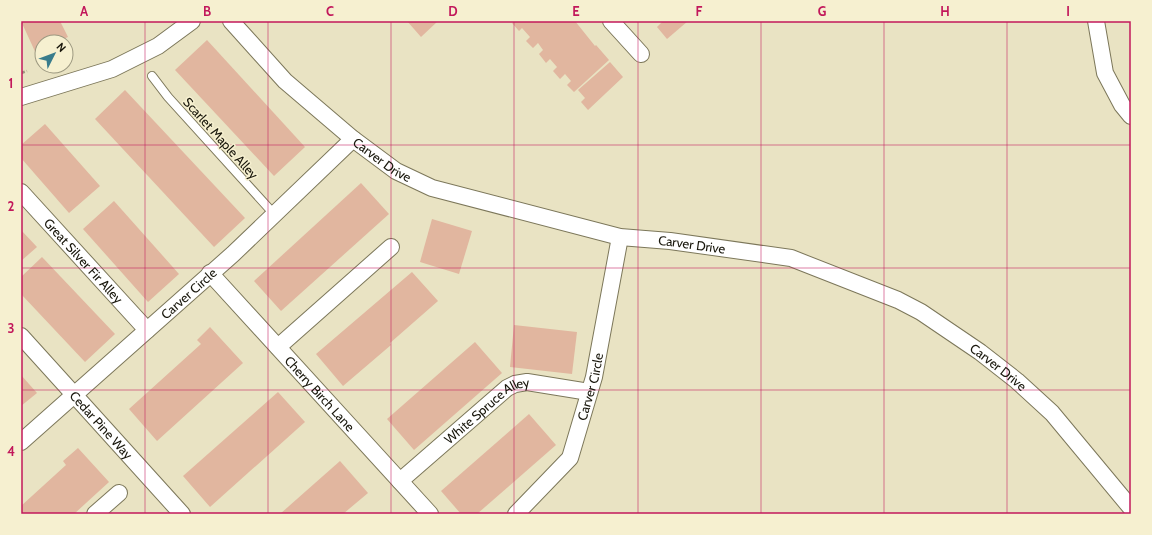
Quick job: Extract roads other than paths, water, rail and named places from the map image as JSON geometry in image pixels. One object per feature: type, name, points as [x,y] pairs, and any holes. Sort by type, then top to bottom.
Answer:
[{"type":"street","points":[[21,97],[112,69],[158,46],[192,21]]},
{"type":"street","name":"Carver Drive","points":[[231,21],[285,81],[353,140],[396,171],[432,188],[620,237],[670,241],[791,258],[916,308],[959,336],[1017,381],[1052,413],[1131,508]]},
{"type":"street","points":[[610,21],[641,54]]},
{"type":"street","points":[[1096,21],[1105,73],[1122,105],[1131,116]]},
{"type":"street","name":"Carver Circle","points":[[21,442],[233,254],[353,140]]},
{"type":"street","name":"Great Silver Fir Alley","points":[[21,192],[147,330]]},
{"type":"street","name":"Carver Circle","points":[[516,514],[570,458],[594,377],[620,237]]},
{"type":"street","points":[[278,347],[391,247]]},
{"type":"street","name":"Cherry Birch Lane","points":[[210,273],[430,514]]},
{"type":"street","name":"Cedar Pine Way","points":[[21,336],[182,514]]},
{"type":"street","name":"White Spruce Alley","points":[[400,481],[507,388],[515,384],[527,382],[589,392]]},
{"type":"street","points":[[95,514],[119,493]]},
{"type":"lane","name":"Scarlet Maple Alley","points":[[152,76],[168,97],[274,214]]}]
